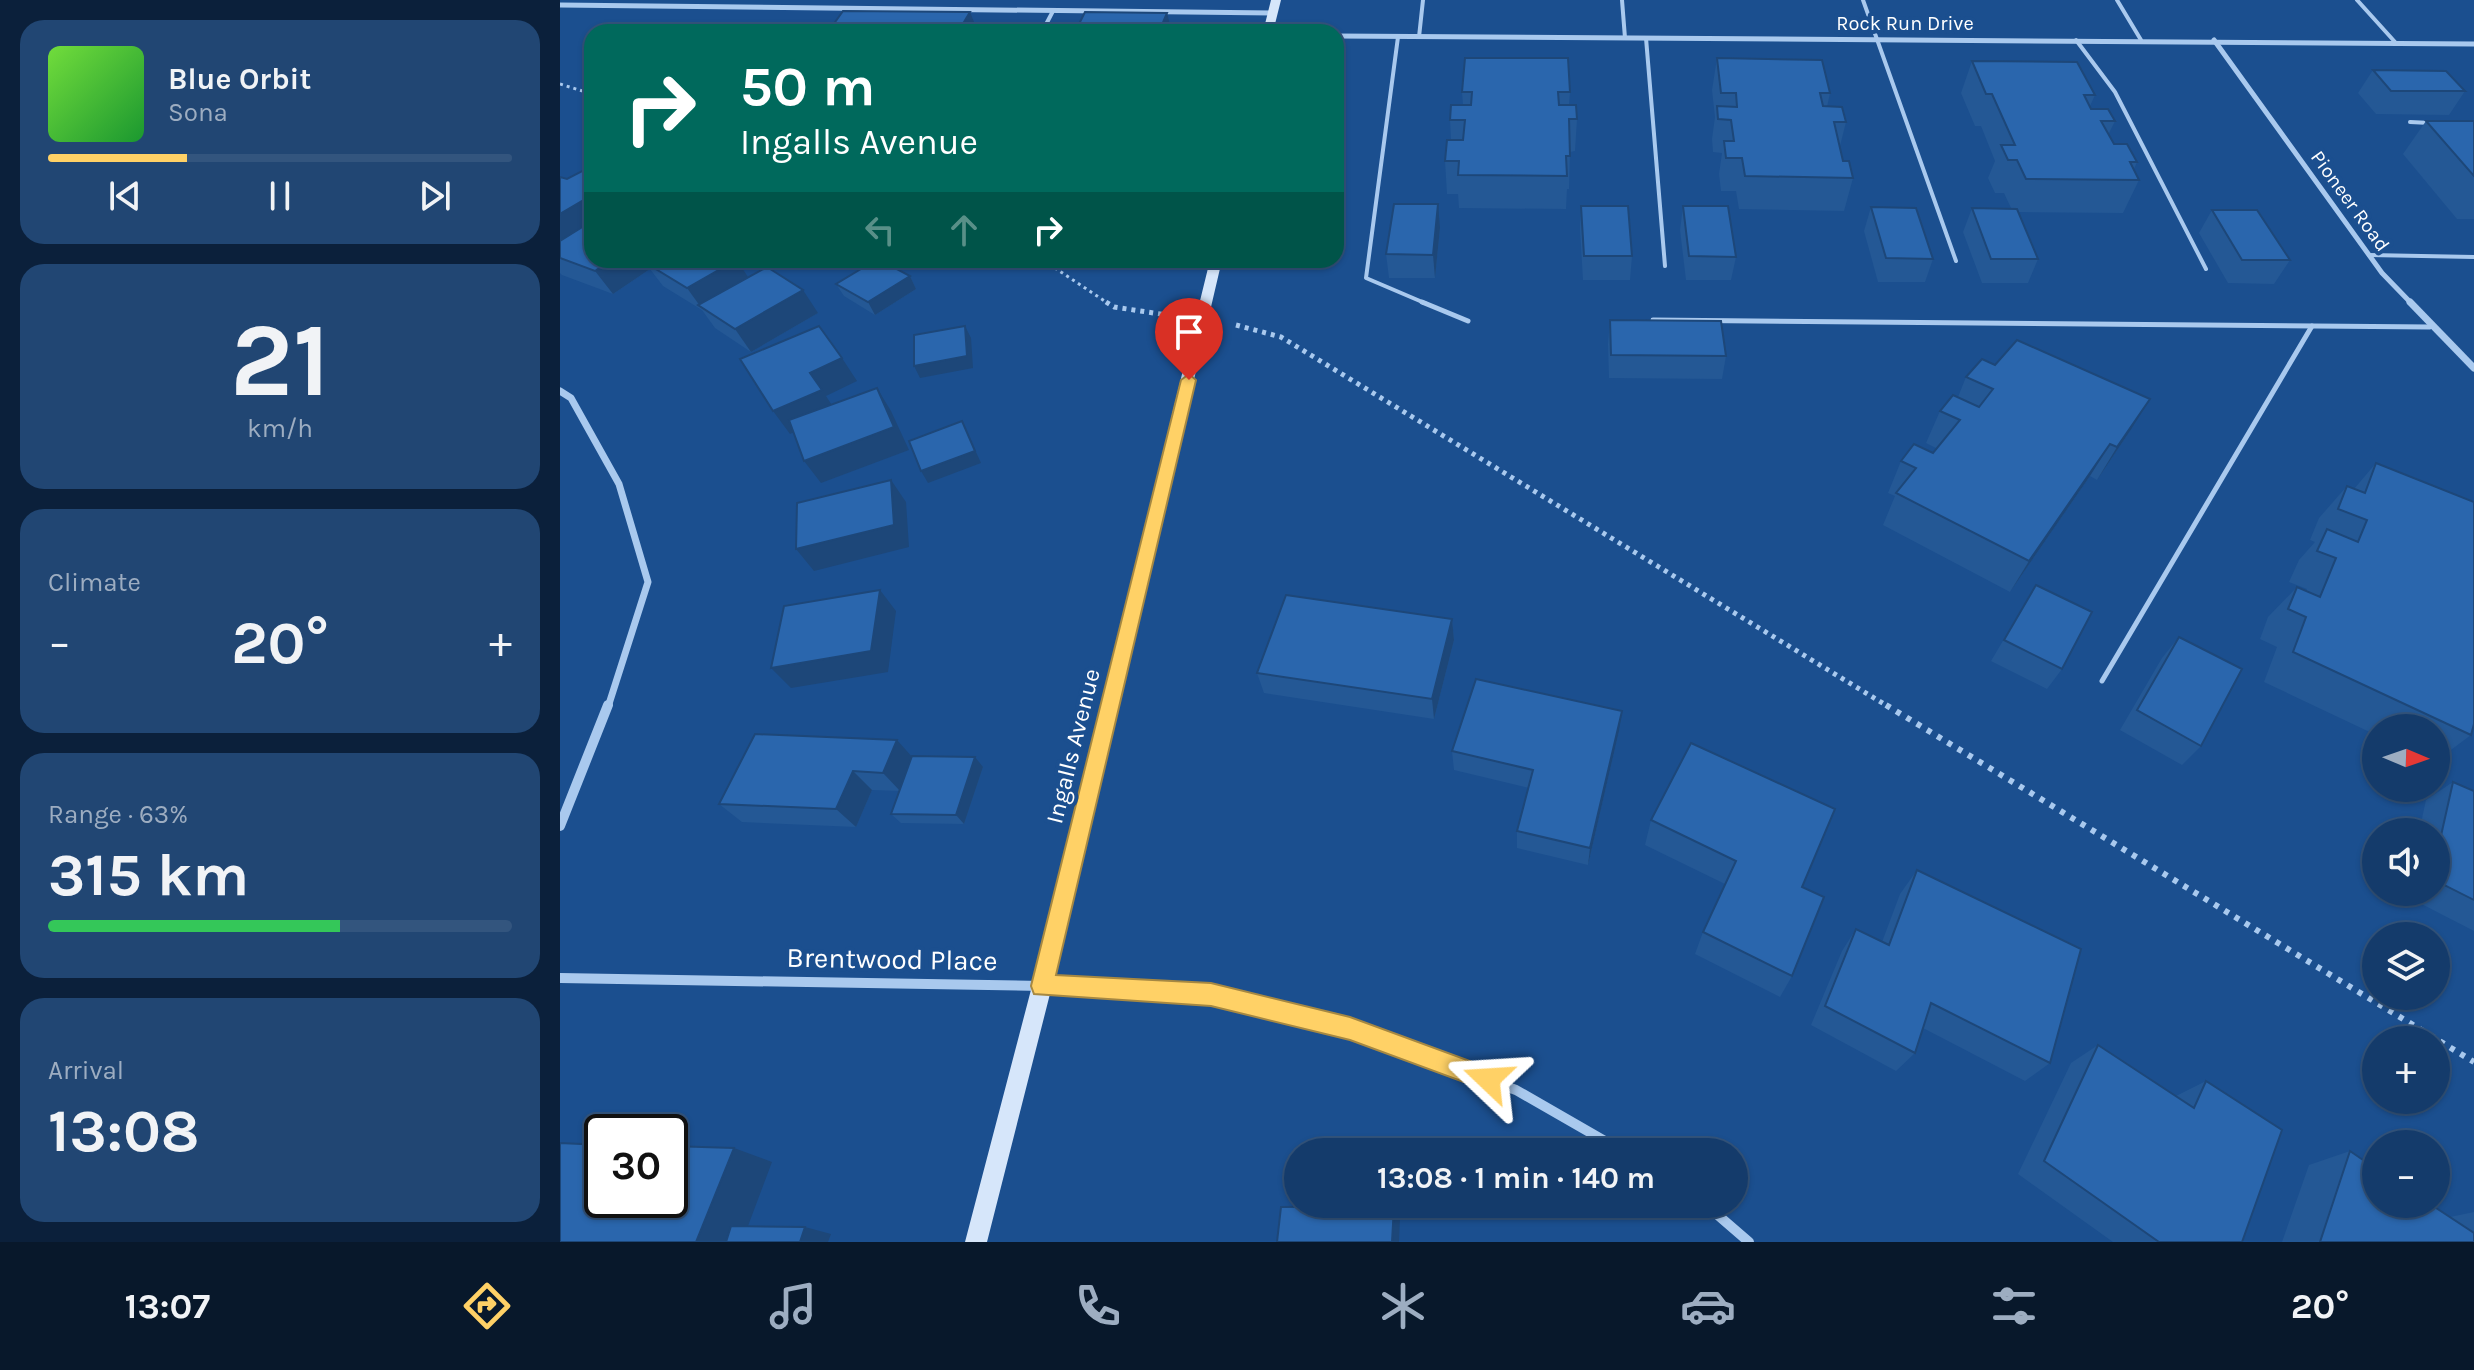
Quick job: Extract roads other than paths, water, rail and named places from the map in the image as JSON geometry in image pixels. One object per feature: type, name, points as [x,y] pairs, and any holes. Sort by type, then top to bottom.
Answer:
[{"type":"street","points":[[1270,24],[1276,0]]},
{"type":"street","points":[[560,5],[1273,13]]},
{"type":"street","name":"Rock Run Drive","points":[[1344,36],[2474,44]]},
{"type":"street","name":"Pioneer Road","points":[[2214,40],[2369,255],[2430,327],[2474,368]]},
{"type":"street","name":"Ingalls Avenue","points":[[976,1242],[1042,986],[1214,268]]},
{"type":"street","points":[[560,391],[571,398],[619,484],[648,582],[611,698],[560,826]]},
{"type":"street","name":"Brentwood Place","points":[[560,978],[1042,986],[1211,994],[1350,1029],[1516,1090],[1600,1138]]},
{"type":"street","points":[[1721,1218],[1749,1242]]},
{"type":"lane","points":[[1419,37],[1423,0]]},
{"type":"lane","points":[[1622,0],[1625,38]]},
{"type":"lane","points":[[1863,0],[1956,261]]},
{"type":"lane","points":[[2117,0],[2141,40]]},
{"type":"lane","points":[[2357,0],[2395,42]]},
{"type":"lane","points":[[1046,24],[1053,11]]},
{"type":"lane","points":[[1398,37],[1366,278],[1468,321]]},
{"type":"lane","points":[[1646,38],[1665,266]]},
{"type":"lane","points":[[2076,40],[2115,92],[2206,269]]},
{"type":"lane","points":[[2410,122],[2442,123]]},
{"type":"lane","points":[[2369,255],[2474,257]]},
{"type":"lane","points":[[1653,320],[2430,327]]},
{"type":"lane","points":[[2102,681],[2312,326]]}]
